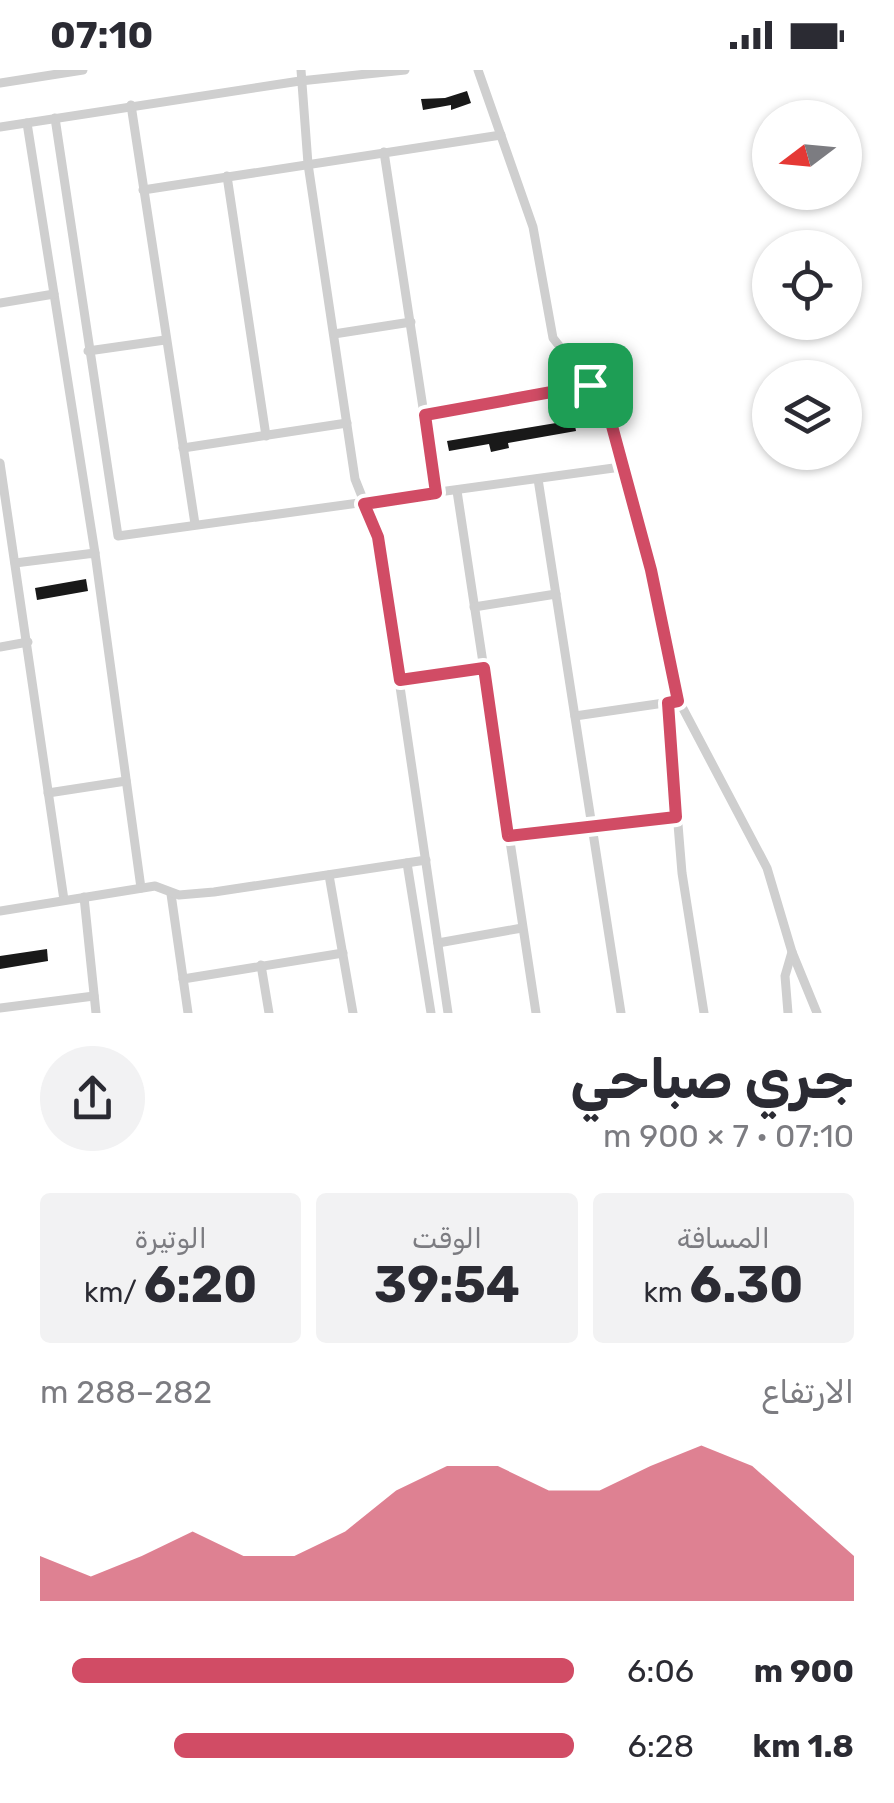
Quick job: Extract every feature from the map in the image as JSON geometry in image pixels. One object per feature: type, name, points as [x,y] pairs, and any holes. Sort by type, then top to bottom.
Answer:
[{"type":"street","points":[[0,82],[83,70]]},
{"type":"street","points":[[0,127],[300,76],[405,70]]},
{"type":"street","points":[[478,70],[533,227],[553,338],[590,385],[612,426],[620,468],[651,570],[673,702],[676,817],[704,1013]]},
{"type":"street","points":[[300,76],[308,164],[355,479],[378,537],[448,1013]]},
{"type":"street","points":[[131,105],[195,524]]},
{"type":"street","points":[[55,118],[118,536]]},
{"type":"street","points":[[27,123],[95,552],[142,888]]},
{"type":"street","points":[[143,190],[501,135]]},
{"type":"street","points":[[384,152],[436,493]]},
{"type":"street","points":[[227,176],[266,436]]},
{"type":"street","points":[[0,303],[54,294]]},
{"type":"street","points":[[334,334],[411,322]]},
{"type":"street","points":[[88,351],[165,340]]},
{"type":"street","points":[[425,415],[590,385]]},
{"type":"street","points":[[183,448],[347,424]]},
{"type":"street","points":[[93,540],[620,468]]},
{"type":"street","points":[[0,469],[64,900]]},
{"type":"street","points":[[538,480],[621,1013]]},
{"type":"street","points":[[457,490],[536,1013]]},
{"type":"street","points":[[15,562],[95,552]]},
{"type":"street","points":[[474,607],[556,594]]},
{"type":"street","points":[[0,646],[28,642]]},
{"type":"street","points":[[400,680],[484,668]]},
{"type":"street","points":[[575,716],[673,702]]},
{"type":"street","points":[[673,702],[767,868],[792,952],[817,1013]]},
{"type":"street","points":[[48,793],[126,781]]},
{"type":"street","points":[[508,836],[676,817]]},
{"type":"street","points":[[0,911],[155,886],[171,894],[214,892],[426,860]]},
{"type":"street","points":[[407,863],[431,1013]]},
{"type":"street","points":[[329,875],[353,1013]]},
{"type":"street","points":[[171,894],[188,1013]]},
{"type":"street","points":[[84,897],[96,1013]]},
{"type":"street","points":[[438,943],[522,928]]},
{"type":"street","points":[[788,1013],[785,976],[792,952]]},
{"type":"street","points":[[182,979],[343,953]]},
{"type":"street","points":[[261,965],[268,1013]]},
{"type":"street","points":[[0,1008],[94,996]]},
{"type":"building","points":[[467,91],[471,103],[451,110],[451,105],[423,110],[421,99],[445,98]]},
{"type":"building","points":[[574,420],[576,431],[508,443],[509,448],[491,452],[489,444],[449,451],[447,441]]},
{"type":"building","points":[[86,579],[88,591],[37,600],[35,588]]},
{"type":"building","points":[[47,949],[48,961],[0,969],[0,956]]},
{"type":"route","points":[[590,385],[612,426],[620,468],[651,570],[678,701],[668,703],[676,817],[508,836],[484,668],[400,680],[378,537],[364,504],[436,493],[425,415],[590,385]]}]
